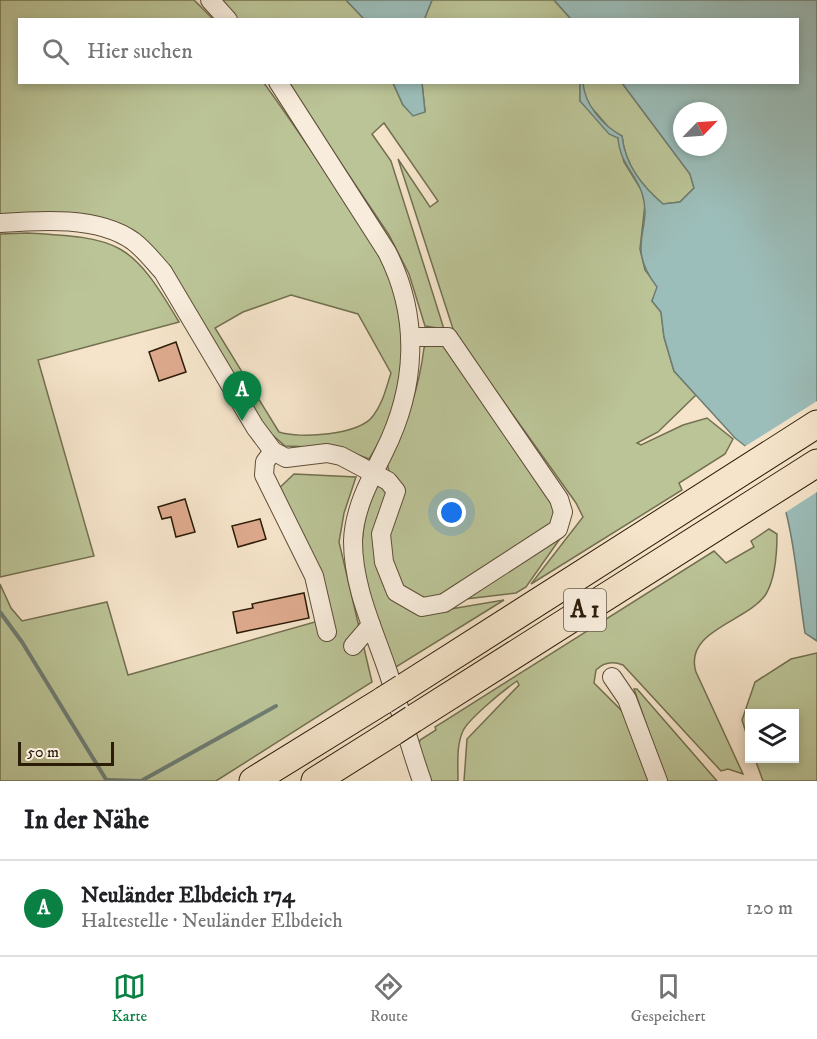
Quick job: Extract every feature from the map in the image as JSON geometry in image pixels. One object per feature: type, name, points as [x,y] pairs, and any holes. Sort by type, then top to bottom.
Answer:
[{"type":"highway","name":"A 1","points":[[253,781],[391,687],[817,424]]},
{"type":"highway","name":"A 1","points":[[315,781],[817,463]]},
{"type":"street","points":[[210,0],[226,18]]},
{"type":"street","points":[[279,84],[387,252],[400,278],[408,309],[411,337],[410,372],[404,402],[391,436],[364,491],[353,540],[362,599],[422,781]]},
{"type":"street","points":[[0,222],[70,223],[95,226],[117,232],[147,252],[163,272],[255,427],[273,452],[296,458],[334,454],[373,471],[388,481],[396,491],[381,534],[384,562],[396,592],[422,607],[444,603],[558,529],[563,513],[560,499],[448,337],[411,337]]},
{"type":"street","points":[[273,452],[265,462],[264,475],[314,576],[327,632]]},
{"type":"street","points":[[353,646],[371,625]]},
{"type":"street","points":[[612,677],[627,699],[658,781]]},
{"type":"green space","points":[[0,0],[194,0],[212,18],[18,18],[18,84],[265,84],[367,234],[385,263],[397,294],[403,329],[402,368],[387,425],[369,459],[341,448],[285,446],[268,431],[141,240],[0,218]],"holes":[[[291,295],[358,314],[391,373],[382,401],[373,416],[355,428],[314,435],[279,432],[215,328],[243,312]]]},
{"type":"green space","points":[[218,0],[346,0],[363,18],[237,18]]},
{"type":"green space","points":[[432,0],[554,0],[570,18],[425,18]]},
{"type":"green space","points":[[288,84],[393,84],[403,105],[425,111],[422,84],[580,84],[580,101],[618,138],[624,162],[642,191],[645,204],[640,249],[645,270],[658,287],[652,301],[661,312],[664,337],[674,371],[696,395],[658,432],[637,443],[641,445],[683,425],[707,418],[733,439],[725,454],[679,483],[682,490],[531,584],[583,517],[576,503],[454,332],[398,159],[430,207],[438,201],[384,123],[372,134],[391,161],[444,329],[425,326],[409,274],[389,235]]},
{"type":"green space","points":[[583,84],[623,84],[673,151],[673,156],[677,156],[690,174],[694,188],[680,202],[663,204],[648,190],[631,166],[622,136],[611,130],[584,99]]},
{"type":"green space","points":[[27,233],[83,238],[103,242],[120,249],[148,275],[179,322],[38,360],[94,556],[0,577],[0,234]]},
{"type":"green space","points":[[441,344],[446,348],[556,510],[552,523],[444,597],[425,601],[404,588],[388,553],[389,471],[387,463],[411,407],[424,348],[426,345]]},
{"type":"green space","points":[[294,474],[356,477],[344,513],[339,542],[372,682],[216,781],[0,781],[0,584],[11,608],[22,621],[107,602],[128,675],[322,620],[273,494]]},
{"type":"green space","points":[[375,486],[382,487],[387,492],[383,573],[439,611],[504,600],[396,667],[377,621],[364,578],[363,535],[367,511]]},
{"type":"green space","points":[[769,529],[777,534],[777,549],[774,572],[766,594],[746,612],[708,636],[699,646],[695,658],[696,672],[743,774],[728,769],[721,771],[623,665],[612,663],[602,665],[596,670],[594,683],[627,716],[651,781],[464,781],[467,739],[519,685],[517,681],[481,710],[464,729],[459,747],[458,781],[428,781],[417,750],[420,740],[436,730],[435,727],[714,551],[726,563],[754,547],[751,541]]},
{"type":"green space","points":[[564,533],[526,587],[516,593],[457,600]]},
{"type":"green space","points":[[817,653],[817,781],[763,781],[756,763],[799,763],[799,709],[746,709],[755,682],[791,659]]},
{"type":"green space","points":[[634,689],[637,689],[717,781],[666,781]]},
{"type":"green space","points":[[745,711],[745,729],[742,720]]},
{"type":"water","points":[[346,0],[432,0],[425,18],[363,18]]},
{"type":"water","points":[[554,0],[817,0],[817,641],[805,633],[790,530],[780,491],[760,461],[735,438],[674,371],[664,337],[661,312],[652,301],[657,287],[642,259],[645,206],[642,193],[622,155],[618,138],[609,134],[580,101],[580,84],[583,84],[587,99],[596,114],[622,136],[627,156],[636,174],[663,204],[680,202],[694,188],[690,174],[677,156],[727,156],[727,102],[673,102],[673,151],[623,84],[799,84],[799,18],[570,18]]},
{"type":"water","points":[[393,84],[422,84],[425,112],[413,116],[403,105]]},
{"type":"pier","points":[[817,401],[817,492],[783,514],[772,481],[744,447]]},
{"type":"building","points":[[176,342],[186,372],[159,381],[149,352]]},
{"type":"building","points":[[185,499],[195,532],[176,537],[171,517],[162,519],[158,507]]},
{"type":"building","points":[[260,519],[266,539],[238,547],[232,526]]},
{"type":"building","points":[[304,593],[309,618],[237,633],[233,612],[253,608],[252,604]]},
{"type":"waterway","points":[[0,612],[22,642],[107,781]]},
{"type":"waterway","points":[[107,780],[141,781],[276,706]]},
{"type":"place","name":"Neuländer Elbdeich 174","points":[[242,421]]}]
